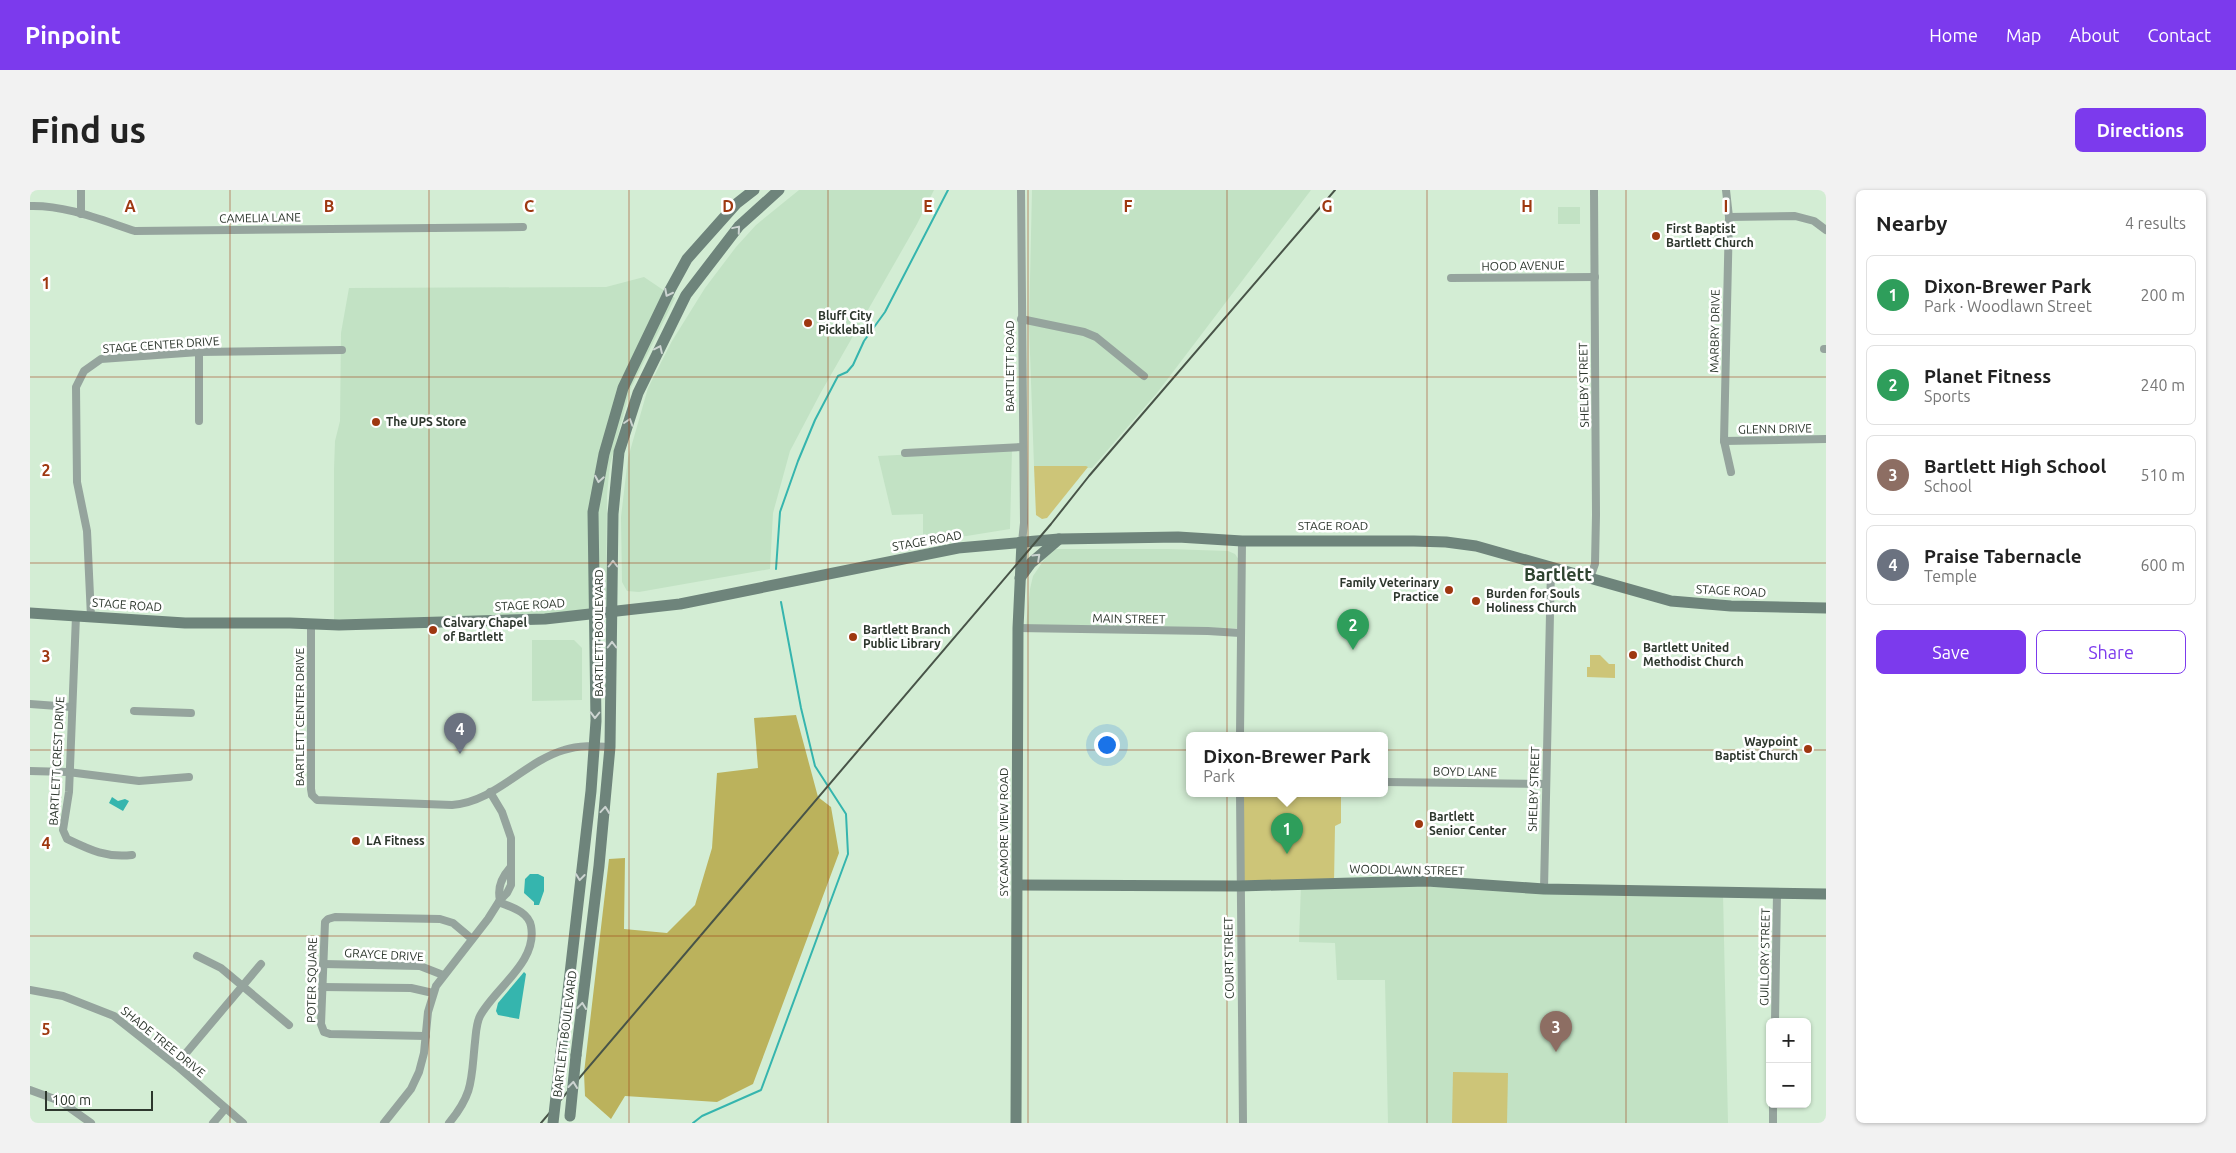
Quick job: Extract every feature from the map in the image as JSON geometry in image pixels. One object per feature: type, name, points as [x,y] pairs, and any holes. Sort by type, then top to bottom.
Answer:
[{"type":"main road","name":"BARTLETT BOULEVARD","points":[[553,1123],[591,791],[596,721],[593,512],[605,446],[623,388],[687,259],[736,204],[754,190]]},
{"type":"main road","name":"BARTLETT BOULEVARD","points":[[569,1119],[599,866],[610,747],[614,495],[619,452],[638,393],[686,295],[739,226],[778,190]]},
{"type":"main road","name":"STAGE ROAD","points":[[30,613],[185,623],[449,623],[560,618],[688,602],[958,548],[1059,539],[1178,537],[1242,542],[1298,540],[1446,542],[1476,546],[1671,601],[1731,606],[1826,608]]},
{"type":"main road","points":[[1019,580],[1030,563],[1059,539]]},
{"type":"main road","name":"SYCAMORE VIEW ROAD","points":[[1016,1123],[1018,628],[1022,542]]},
{"type":"main road","name":"WOODLAWN STREET","points":[[1018,885],[1239,886],[1427,881],[1544,889],[1826,894]]},
{"type":"street","points":[[81,190],[81,214]]},
{"type":"street","name":"BARTLETT ROAD","points":[[1021,190],[1024,523],[1022,542]]},
{"type":"street","name":"SHELBY STREET","points":[[1590,578],[1595,564],[1596,515],[1594,190]]},
{"type":"street","name":"MARBRY DRIVE","points":[[1726,190],[1729,217],[1724,441],[1731,472]]},
{"type":"street","name":"CAMELIA LANE","points":[[30,206],[43,206],[81,214],[135,231],[523,227]]},
{"type":"street","points":[[1729,217],[1796,216],[1814,221],[1826,230]]},
{"type":"street","name":"HOOD AVENUE","points":[[1451,278],[1595,276]]},
{"type":"street","points":[[1021,319],[1081,330],[1096,338],[1144,376]]},
{"type":"street","name":"STAGE CENTER DRIVE","points":[[91,617],[88,531],[77,482],[76,387],[84,371],[101,358],[199,352],[342,350]]},
{"type":"street","points":[[199,352],[199,422]]},
{"type":"street","name":"GLENN DRIVE","points":[[1724,441],[1826,439]]},
{"type":"street","points":[[905,453],[1022,447]]},
{"type":"street","points":[[1240,732],[1242,542]]},
{"type":"street","name":"SHELBY STREET","points":[[1544,889],[1551,568]]},
{"type":"street","name":"BARTLETT CREST DRIVE","points":[[76,616],[68,792],[63,830],[67,839],[91,850],[114,857],[132,855]]},
{"type":"street","name":"BARTLETT CENTER DRIVE","points":[[311,624],[311,789],[315,798],[320,801],[452,805],[473,801],[541,760],[564,750],[594,746],[610,747]]},
{"type":"street","name":"MAIN STREET","points":[[1018,628],[1240,633]]},
{"type":"street","points":[[30,704],[71,707]]},
{"type":"street","points":[[134,711],[191,713]]},
{"type":"street","points":[[30,771],[68,772],[139,780],[189,777]]},
{"type":"street","name":"BOYD LANE","points":[[1388,782],[1546,784]]},
{"type":"street","points":[[384,1123],[417,1079],[423,1059],[433,993],[443,975],[499,901],[499,890],[502,880],[510,868],[512,847],[510,833],[502,812],[490,792]]},
{"type":"street","name":"COURT STREET","points":[[1240,797],[1239,886],[1243,1123]]},
{"type":"street","name":"GUILLORY STREET","points":[[1775,1018],[1777,894]]},
{"type":"street","points":[[449,1123],[462,1107],[470,1090],[479,1019],[521,963],[528,950],[531,930],[528,919],[520,912],[499,901]]},
{"type":"street","name":"POTER SQUARE","points":[[426,1036],[326,1033],[321,1024],[324,925],[330,918],[440,919],[453,923],[472,939]]},
{"type":"street","points":[[197,956],[214,963],[289,1025]]},
{"type":"street","points":[[176,1065],[261,964]]},
{"type":"street","name":"GRAYCE DRIVE","points":[[323,964],[420,966],[443,975]]},
{"type":"street","points":[[322,988],[411,988],[433,993]]},
{"type":"street","name":"SHADE TREE DRIVE","points":[[30,990],[64,996],[114,1016],[176,1065],[243,1123]]},
{"type":"street","points":[[30,1090],[60,1101],[91,1123]]},
{"type":"street","points":[[1773,1108],[1773,1123]]},
{"type":"street","points":[[213,1123],[225,1109]]},
{"type":"shaded area","points":[[799,190],[934,190],[917,224],[820,394],[790,451],[773,513],[770,569],[639,592],[627,591],[622,582],[621,517],[628,458],[648,388],[672,341],[705,288],[736,247],[756,225]]},
{"type":"shaded area","points":[[1032,190],[1311,190],[1157,393],[1092,468],[1034,466],[1029,325]]},
{"type":"shaded area","points":[[1558,207],[1580,207],[1580,224],[1558,224]]},
{"type":"shaded area","points":[[644,277],[675,298],[630,390],[610,465],[607,494],[606,613],[334,625],[335,441],[340,421],[341,333],[349,288],[606,287]]},
{"type":"shaded area","points":[[1012,449],[1010,529],[923,543],[923,514],[892,515],[878,456]]},
{"type":"shaded area","points":[[1034,466],[1088,467],[1047,518],[1042,519],[1036,515]]},
{"type":"shaded area","points":[[1055,549],[1168,549],[1228,551],[1235,554],[1239,560],[1238,628],[1026,626],[1033,576],[1048,554]]},
{"type":"shaded area","points":[[532,640],[574,640],[582,648],[582,700],[532,701]]},
{"type":"shaded area","points":[[1590,655],[1600,655],[1609,664],[1615,664],[1615,678],[1587,677],[1587,667],[1590,667]]},
{"type":"shaded area","points":[[796,715],[818,797],[831,807],[839,853],[753,1084],[717,1102],[625,1096],[611,1119],[585,1096],[584,1073],[609,859],[625,858],[624,929],[667,933],[695,905],[712,848],[717,773],[758,768],[754,718]]},
{"type":"shaded area","points":[[1240,797],[1341,797],[1341,823],[1335,826],[1334,883],[1239,886]]},
{"type":"shaded area","points":[[1301,884],[1723,893],[1728,1123],[1388,1123],[1385,980],[1337,980],[1335,943],[1299,942]]},
{"type":"shaded area","points":[[1453,1072],[1508,1073],[1507,1123],[1452,1123]]},
{"type":"water","points":[[112,797],[118,801],[125,799],[129,801],[123,811],[109,803]]},
{"type":"water","points":[[530,874],[538,874],[544,877],[544,891],[539,905],[534,905],[534,902],[524,893],[525,879]]},
{"type":"water","points":[[524,972],[526,974],[519,1019],[498,1015],[496,1011],[498,1003]]},
{"type":"waterway","points":[[776,569],[780,512],[815,420],[838,376],[847,372],[853,365],[864,341],[885,312],[948,190]]},
{"type":"waterway","points":[[693,1123],[702,1116],[761,1090],[848,854],[846,814],[815,766],[801,708],[781,602]]},
{"type":"railway","points":[[541,1123],[1051,524],[1089,476],[1335,190]]},
{"type":"place","name":"First Baptist Bartlett Church","points":[[1656,236]]},
{"type":"place","name":"Bluff City Pickleball","points":[[808,323]]},
{"type":"place","name":"The UPS Store","points":[[376,422]]},
{"type":"place","name":"Family Veterinary Practice","points":[[1449,590]]},
{"type":"place","name":"Burden for Souls Holiness Church","points":[[1476,601]]},
{"type":"place","name":"Calvary Chapel of Bartlett","points":[[433,630]]},
{"type":"place","name":"Bartlett Branch Public Library","points":[[853,637]]},
{"type":"place","name":"Planet Fitness","points":[[1353,650]]},
{"type":"place","name":"Bartlett United Methodist Church","points":[[1633,655]]},
{"type":"place","name":"Waypoint Baptist Church","points":[[1808,749]]},
{"type":"place","name":"Praise Tabernacle","points":[[460,754]]},
{"type":"place","name":"Bartlett Senior Center","points":[[1419,824]]},
{"type":"place","name":"LA Fitness","points":[[356,841]]},
{"type":"place","name":"Dixon-Brewer Park","points":[[1287,854]]},
{"type":"place","name":"Bartlett High School","points":[[1556,1052]]},
{"type":"district","name":"Bartlett","points":[[1558,575]]}]
